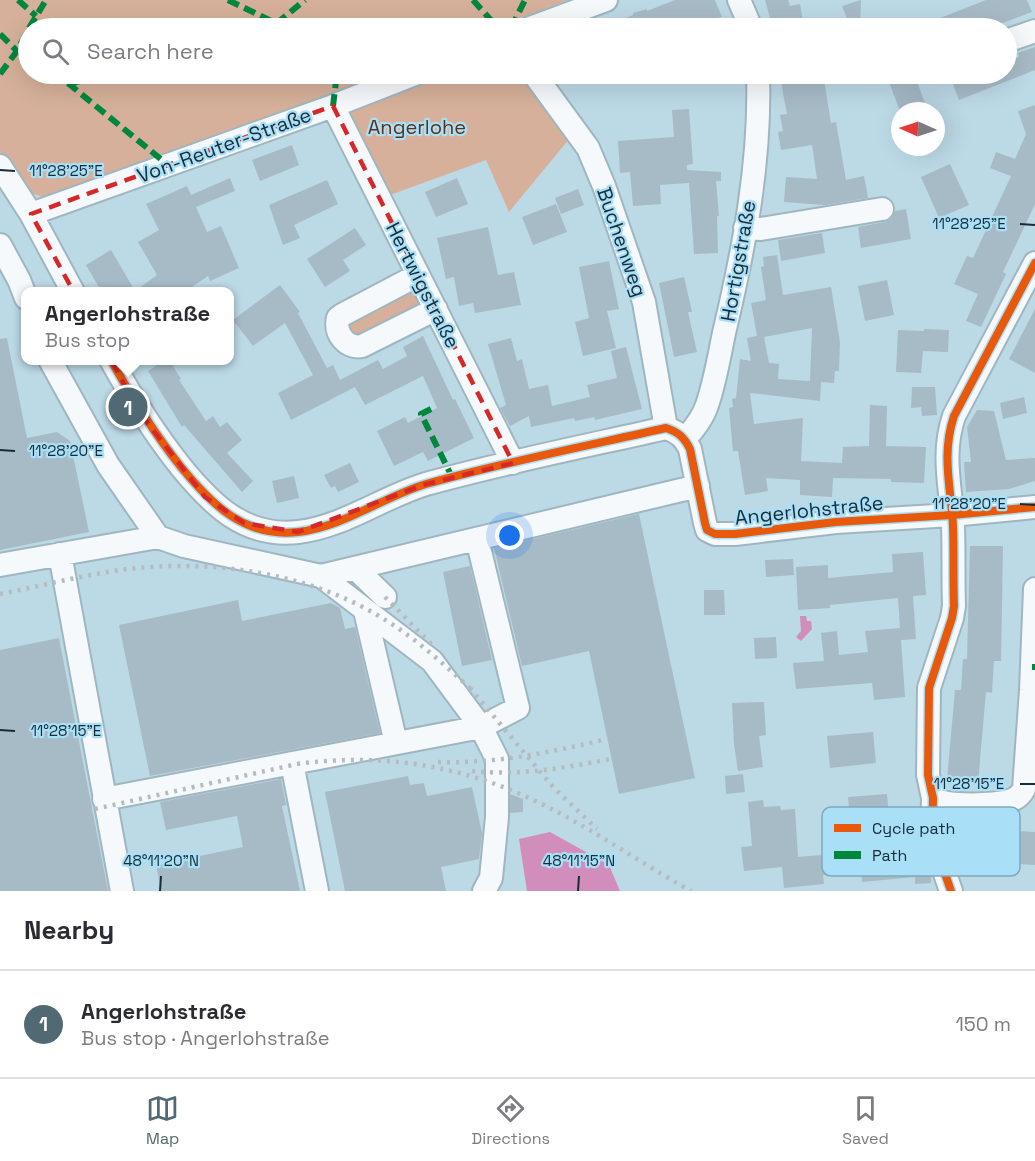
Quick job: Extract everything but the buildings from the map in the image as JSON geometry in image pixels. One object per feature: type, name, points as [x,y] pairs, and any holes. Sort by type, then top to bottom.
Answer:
[{"type":"street","points":[[557,18],[606,0]]},
{"type":"street","points":[[739,0],[747,18]]},
{"type":"street","points":[[1017,37],[1035,31]]},
{"type":"street","name":"Von-Reuter-Straße","points":[[31,214],[389,84]]},
{"type":"street","name":"Buchenweg","points":[[541,84],[588,148],[604,186],[644,302],[675,434]]},
{"type":"street","name":"Hortigstraße","points":[[675,434],[698,424],[707,406],[732,299],[745,228],[759,109],[758,84]]},
{"type":"street","name":"Hertwigstraße","points":[[333,106],[513,463]]},
{"type":"street","points":[[0,166],[31,214],[71,287]]},
{"type":"street","points":[[745,228],[760,229],[882,209]]},
{"type":"street","points":[[0,245],[22,287]]},
{"type":"street","points":[[933,807],[928,775],[929,688],[954,606],[952,515],[946,457],[948,433],[954,416],[989,354],[1035,263]]},
{"type":"street","points":[[418,275],[338,318],[338,329],[344,341],[349,345],[362,346],[436,309]]},
{"type":"street","points":[[53,365],[108,465],[158,537]]},
{"type":"street","points":[[114,365],[140,413],[158,439],[205,496],[220,509],[244,523],[272,531],[298,532],[324,526],[423,485],[513,463],[675,434]]},
{"type":"street","name":"Angerlohstraße","points":[[675,434],[692,454],[707,530],[715,534],[1035,507]]},
{"type":"street","points":[[0,565],[158,537],[184,546],[321,576],[698,486]]},
{"type":"street","points":[[104,799],[481,727],[518,708],[477,539]]},
{"type":"street","points":[[60,554],[122,891]]},
{"type":"street","points":[[356,568],[385,597]]},
{"type":"street","points":[[321,576],[432,661],[481,727],[497,759],[497,817],[491,878],[484,891]]},
{"type":"street","points":[[933,798],[937,801],[951,803],[1000,802],[1016,798],[1024,789],[1035,589]]},
{"type":"street","points":[[365,611],[396,743]]},
{"type":"street","points":[[292,763],[317,891]]},
{"type":"street","points":[[946,876],[951,891]]},
{"type":"highlighted area","points":[[333,106],[513,463],[423,485],[298,532],[244,523],[205,497],[140,413],[31,214]]},
{"type":"green space","name":"Angerlohe","points":[[0,0],[568,0],[520,18],[18,18],[18,84],[535,84],[570,138],[509,212],[486,160],[390,195],[346,110],[177,148],[47,198],[30,193],[0,152]]},
{"type":"green space","points":[[414,289],[422,303],[420,307],[357,339],[345,324]]},
{"type":"shaded area","points":[[800,616],[806,616],[807,621],[811,621],[812,629],[801,641],[796,637],[801,631]]},
{"type":"shaded area","points":[[550,832],[609,865],[620,891],[527,891],[519,839]]},
{"type":"railway","points":[[0,594],[105,572],[154,567],[224,568],[293,580],[357,604],[387,621],[410,637],[475,693]]},
{"type":"railway","points":[[385,597],[433,646]]},
{"type":"railway","points":[[470,688],[553,787],[597,829]]},
{"type":"railway","points":[[438,762],[502,759],[544,753],[607,739]]},
{"type":"railway","points":[[472,771],[525,772],[611,759]]},
{"type":"railway","points":[[95,809],[297,764],[357,760],[416,764],[473,777],[529,798],[571,819],[691,891]]},
{"type":"marked path","points":[[18,0],[36,16]]},
{"type":"marked path","points":[[35,18],[46,0]]},
{"type":"marked path","points":[[228,0],[265,18]]},
{"type":"marked path","points":[[283,18],[305,0]]},
{"type":"marked path","points":[[473,0],[489,18]]},
{"type":"marked path","points":[[516,18],[525,0]]},
{"type":"marked path","points":[[0,34],[18,52]]},
{"type":"marked path","points":[[0,74],[18,49]]},
{"type":"marked path","points":[[69,84],[168,165]]},
{"type":"marked path","points":[[333,106],[336,84]]},
{"type":"marked path","points":[[431,409],[421,414],[452,477]]},
{"type":"cycle path","points":[[933,807],[928,775],[929,688],[954,606],[953,526],[947,458],[950,430],[954,416],[1035,263]]},
{"type":"cycle path","points":[[114,365],[135,402],[162,441],[205,494],[231,516],[262,530],[298,532],[315,529],[347,518],[426,484],[516,461],[666,428],[680,436],[690,449],[707,530],[715,534],[1035,507]]},
{"type":"cycle path","points":[[946,876],[951,891]]},
{"type":"place","name":"Angerlohstraße","points":[[128,407]]}]
